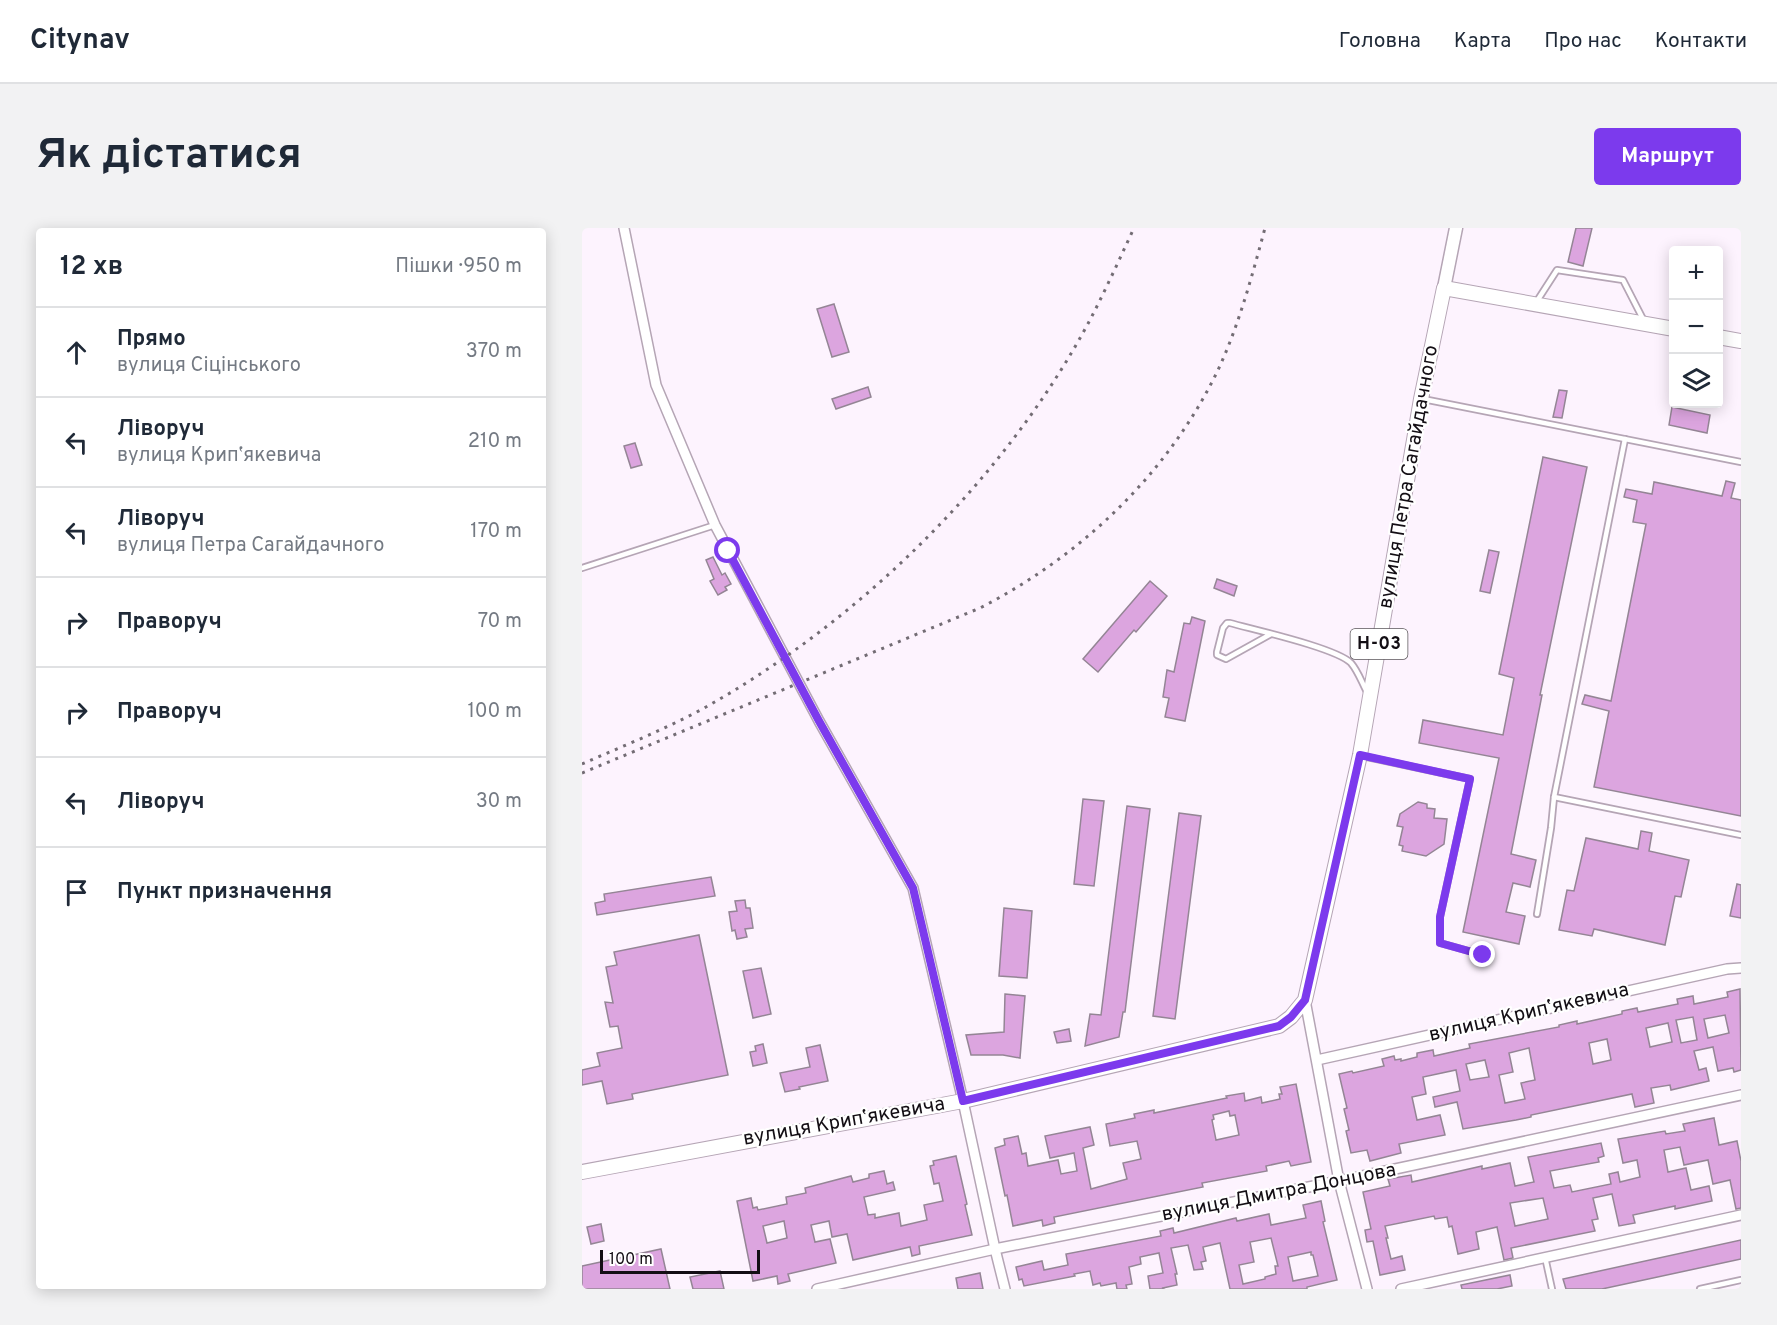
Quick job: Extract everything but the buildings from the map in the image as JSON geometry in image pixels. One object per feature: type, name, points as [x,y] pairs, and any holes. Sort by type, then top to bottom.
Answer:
[{"type":"main road","name":"вулиця Петра Сагайдачного","points":[[1305,1000],[1360,755],[1421,399],[1456,228]]},
{"type":"main road","points":[[1444,288],[1669,328]]},
{"type":"main road","points":[[1723,338],[1741,341]]},
{"type":"main road","name":"вулиця Крипʼякевича","points":[[582,1172],[963,1101],[1279,1026],[1291,1017],[1305,1000]]},
{"type":"street","points":[[624,228],[656,385],[715,525],[815,714],[913,888],[1005,1289]]},
{"type":"street","name":"вулиця Крипʼякевича","points":[[1317,1060],[1727,969],[1741,968]]},
{"type":"street","name":"вулиця Петра Сагайдачного","points":[[1305,1000],[1339,1181],[1367,1289]]},
{"type":"street","name":"вулиця Дмитра Донцова","points":[[817,1289],[995,1249],[1339,1181],[1741,1095]]},
{"type":"street","points":[[1401,1289],[1741,1215]]},
{"type":"lane","points":[[1535,304],[1557,270],[1623,280],[1645,325]]},
{"type":"lane","points":[[1421,399],[1741,462]]},
{"type":"lane","points":[[1537,914],[1554,797],[1624,439]]},
{"type":"lane","points":[[582,568],[715,525]]},
{"type":"lane","points":[[1271,634],[1226,659],[1217,655],[1222,628],[1227,623],[1271,634],[1324,650],[1350,662],[1370,697]]},
{"type":"lane","points":[[1360,755],[1470,779],[1440,917],[1440,943],[1483,955]]},
{"type":"lane","points":[[1554,797],[1741,835]]},
{"type":"lane","points":[[1545,1257],[1551,1289]]},
{"type":"lane","points":[[1700,1289],[1741,1280]]},
{"type":"railway","points":[[582,764],[691,715],[764,672],[874,587],[925,539],[973,488],[1017,433],[1057,377],[1091,318],[1134,228]]},
{"type":"railway","points":[[582,773],[980,608],[1053,564],[1087,537],[1118,509],[1147,477],[1174,444],[1198,408],[1218,370],[1239,318],[1265,228]]},
{"type":"route","points":[[728,551],[819,721],[913,888],[963,1101],[1279,1026],[1291,1017],[1305,1000],[1360,755],[1470,779],[1440,917],[1440,943],[1483,955]]}]
